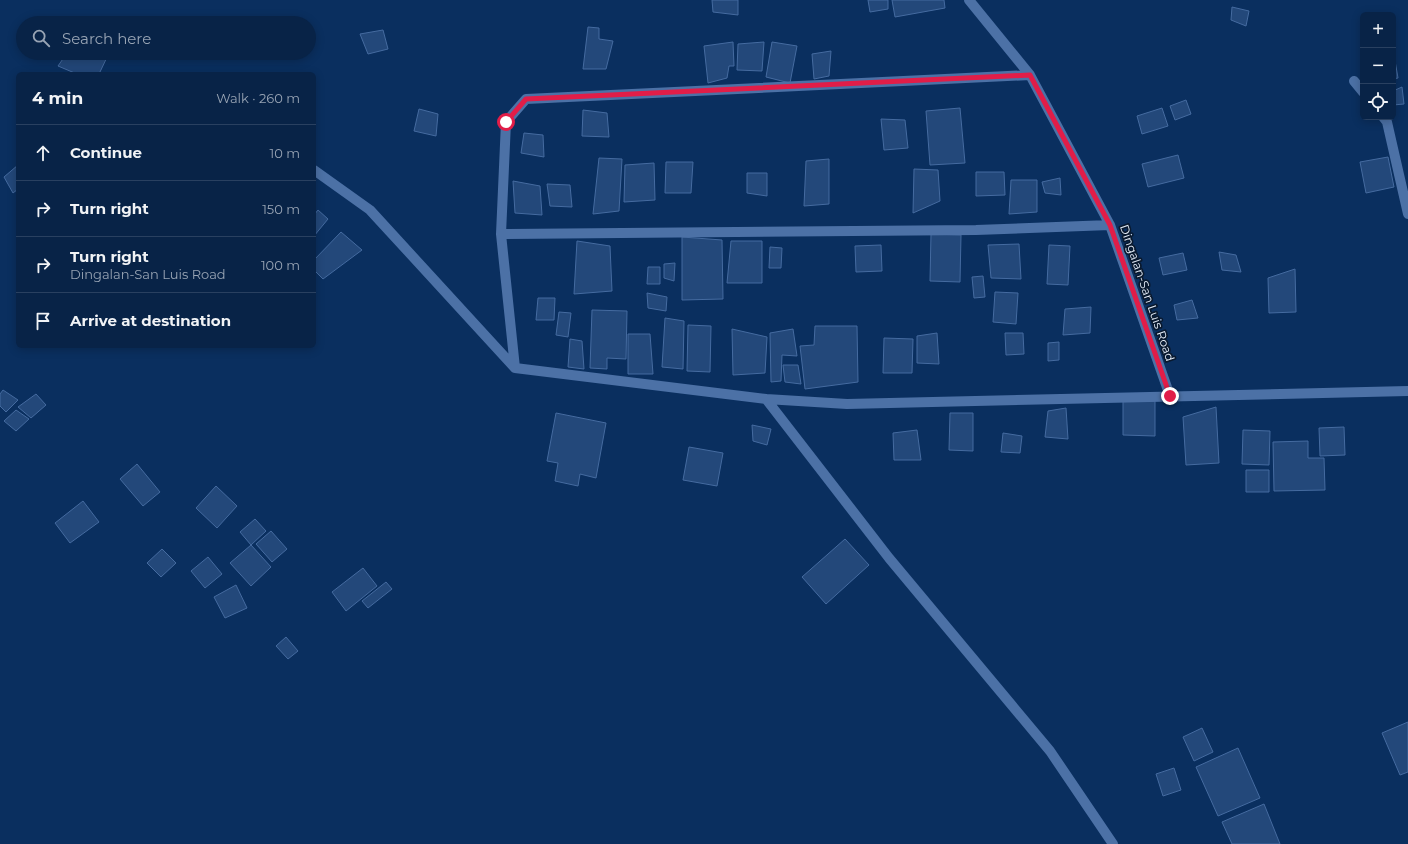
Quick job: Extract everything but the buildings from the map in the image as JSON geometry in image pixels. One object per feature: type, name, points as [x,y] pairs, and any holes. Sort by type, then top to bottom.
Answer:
[{"type":"street","name":"Dingalan-San Luis Road","points":[[969,0],[1030,75],[1110,225],[1170,396]]},
{"type":"street","points":[[515,368],[501,234],[506,122],[526,99],[1030,75]]},
{"type":"street","points":[[1354,81],[1360,88]]},
{"type":"street","points":[[1385,120],[1408,214]]},
{"type":"street","points":[[316,171],[370,210],[515,368],[766,399],[847,404],[1408,391]]},
{"type":"street","points":[[501,234],[976,230],[1110,225]]},
{"type":"street","points":[[766,399],[889,558],[1050,752],[1113,844]]},
{"type":"route","points":[[506,122],[526,99],[1030,75],[1110,225],[1170,396]]}]
